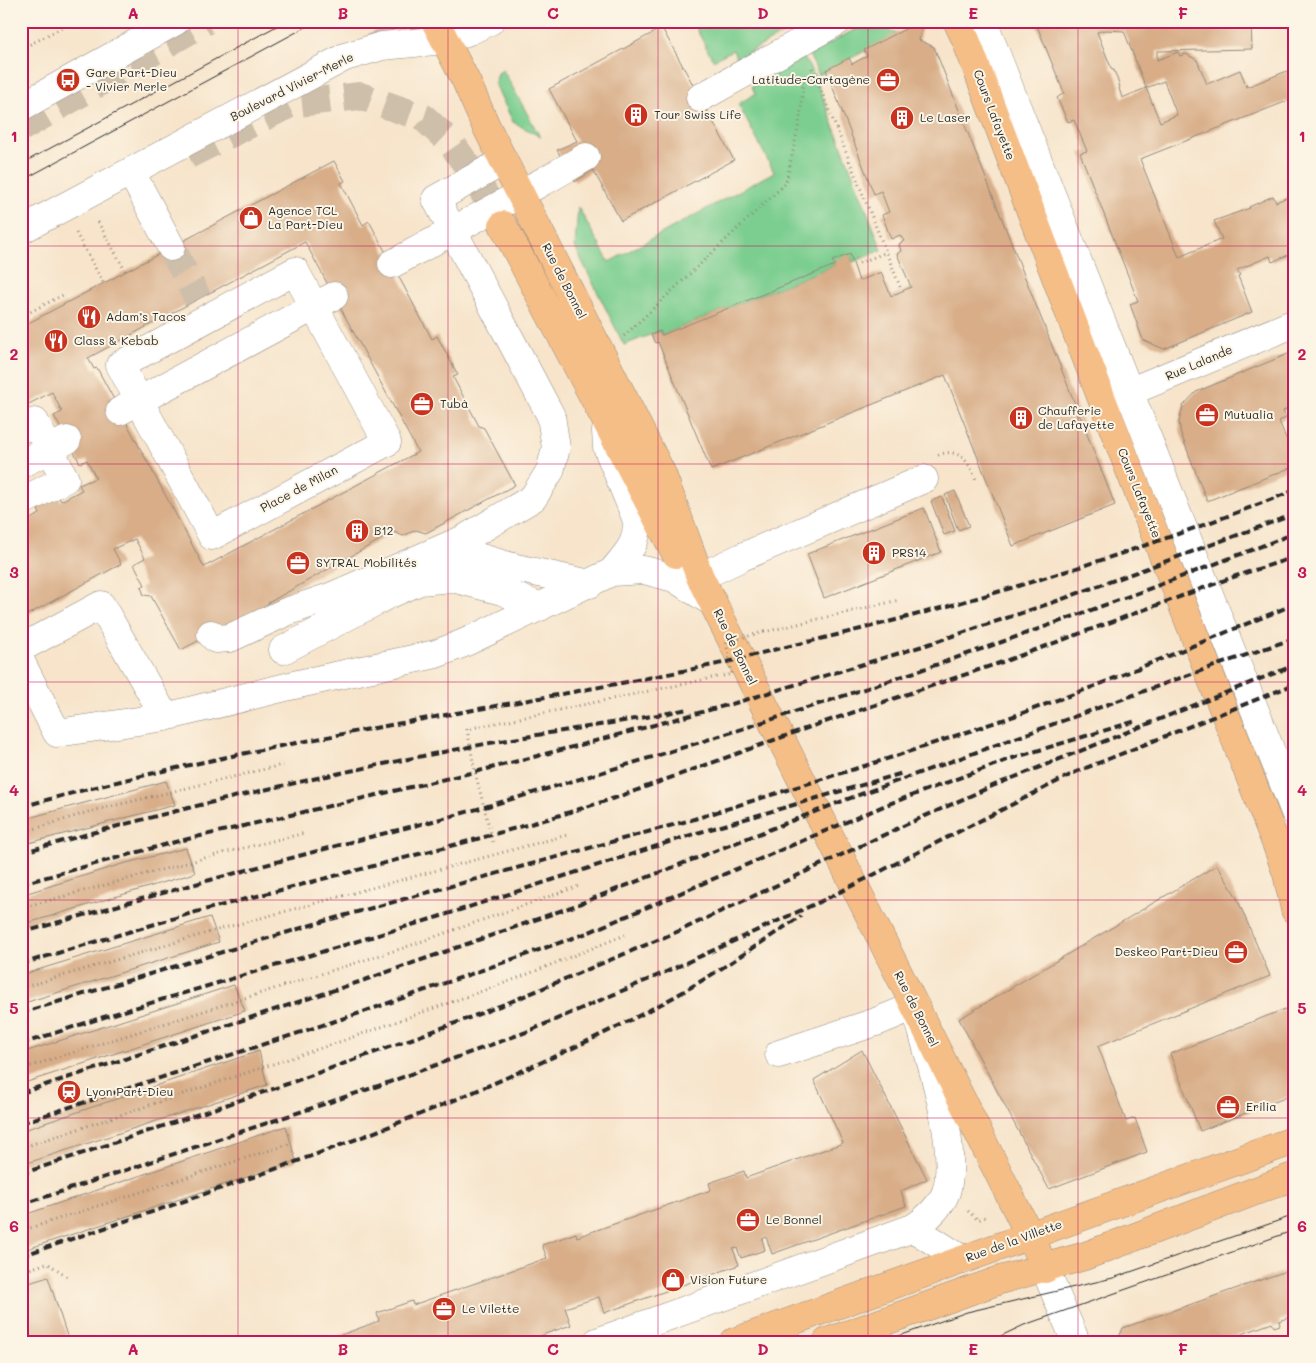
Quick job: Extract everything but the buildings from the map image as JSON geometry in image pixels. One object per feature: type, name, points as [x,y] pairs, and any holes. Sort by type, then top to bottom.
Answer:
[{"type":"main road","name":"Cours Lafayette","points":[[957,21],[966,40],[1103,402],[1291,873],[1295,910]]},
{"type":"main road","name":"Rue de Bonnel","points":[[440,31],[504,162],[543,182],[603,358],[662,474],[700,577],[1045,1268]]},
{"type":"main road","points":[[503,225],[676,556],[700,577]]},
{"type":"main road","name":"Rue de la Villette","points":[[734,1342],[1295,1140]]},
{"type":"main road","points":[[827,1342],[1000,1280],[1085,1256],[1295,1176]]},
{"type":"street","points":[[21,107],[176,21]]},
{"type":"street","name":"Boulevard Vivier-Merle","points":[[21,230],[345,57],[440,31],[469,31],[490,21]]},
{"type":"street","points":[[700,98],[726,83],[802,50],[838,21]]},
{"type":"street","points":[[983,21],[1295,776]]},
{"type":"street","points":[[999,21],[1295,812]]},
{"type":"street","points":[[392,264],[450,225],[543,182],[586,157]]},
{"type":"street","points":[[211,634],[216,639],[230,638],[286,612],[330,598],[426,554],[464,539],[533,498],[550,471],[556,448],[551,416],[436,199],[504,162]]},
{"type":"street","points":[[131,172],[171,247]]},
{"type":"street","name":"Place de Milan","points":[[294,271],[324,302],[387,442],[212,536],[130,406],[120,365],[203,309],[294,271]]},
{"type":"street","points":[[130,406],[324,302]]},
{"type":"street","points":[[203,309],[227,354]]},
{"type":"street","name":"Rue Lalande","points":[[1103,402],[1295,323]]},
{"type":"street","points":[[601,578],[635,544],[638,527],[608,447],[606,420]]},
{"type":"street","points":[[21,429],[35,422],[58,445],[64,479],[21,502]]},
{"type":"street","points":[[21,464],[58,445]]},
{"type":"street","points":[[700,577],[742,557],[924,480]]},
{"type":"street","points":[[426,554],[464,553],[516,568],[601,578]]},
{"type":"street","points":[[21,662],[57,733],[165,717],[294,685],[436,654],[601,578],[644,570],[674,578],[712,602]]},
{"type":"street","points":[[283,650],[388,595],[420,581],[452,578],[502,591],[540,607]]},
{"type":"street","points":[[21,648],[101,605],[165,717]]},
{"type":"street","points":[[597,1342],[913,1228],[928,1218],[945,1194],[950,1172],[945,1119],[915,1006],[876,1022],[779,1054]]},
{"type":"street","points":[[913,1228],[964,1260]]},
{"type":"street","points":[[1045,1268],[1076,1342]]},
{"type":"path","points":[[21,49],[75,21]]},
{"type":"path","points":[[802,50],[815,73],[901,289]]},
{"type":"path","points":[[603,358],[786,183],[800,118],[802,50]]},
{"type":"path","points":[[98,222],[126,272]]},
{"type":"path","points":[[76,234],[104,284]]},
{"type":"path","points":[[859,263],[887,252]]},
{"type":"path","points":[[26,314],[63,295]]},
{"type":"path","points":[[493,842],[475,772],[467,729],[732,674],[726,642],[899,600]]},
{"type":"path","points":[[21,833],[92,811],[286,764]]},
{"type":"path","points":[[21,908],[213,855],[305,832]]},
{"type":"path","points":[[21,988],[224,928],[567,834]]},
{"type":"path","points":[[21,1069],[402,948],[579,886]]},
{"type":"path","points":[[21,1148],[348,1039],[513,980],[625,935]]},
{"type":"path","points":[[21,1230],[292,1143]]},
{"type":"path","points":[[21,1272],[47,1263],[68,1276]]},
{"type":"green space","points":[[692,21],[794,21],[797,26],[737,59],[733,50],[713,60]]},
{"type":"green space","points":[[870,21],[897,34],[819,75],[809,55]]},
{"type":"green space","points":[[804,58],[815,77],[882,250],[853,262],[850,255],[833,262],[835,265],[662,335],[660,331],[624,345],[575,247],[578,207],[609,262],[774,172],[738,104],[755,94],[752,86]]},
{"type":"green space","points":[[503,70],[540,136],[513,122],[495,84],[498,73]]},
{"type":"tunnel","points":[[21,128],[206,21]]},
{"type":"tunnel","points":[[372,48],[421,21]]},
{"type":"tunnel","points":[[188,155],[290,104],[360,96],[424,118],[452,144],[503,225]]},
{"type":"tunnel","points":[[171,247],[198,299]]},
{"type":"tram line","points":[[21,164],[286,21]]},
{"type":"tram line","points":[[21,181],[317,21]]},
{"type":"tram line","points":[[882,1342],[967,1312],[1113,1278],[1295,1215]]},
{"type":"tram line","points":[[988,1342],[1024,1325],[1295,1230]]},
{"type":"tram line","points":[[943,1342],[949,1340]]},
{"type":"railway","points":[[21,807],[106,784],[193,764],[279,746],[721,663],[909,617],[1039,580],[1104,559],[1295,490]]},
{"type":"railway","points":[[21,884],[175,842],[475,772],[735,703],[926,645],[1057,601],[1295,514]]},
{"type":"railway","points":[[21,933],[468,811],[692,745],[995,644],[1295,533]]},
{"type":"railway","points":[[21,964],[192,913],[477,839],[618,797],[810,727],[1008,660],[1236,576],[1295,557]]},
{"type":"railway","points":[[21,1013],[328,920],[691,820],[893,757],[1095,686],[1295,604]]},
{"type":"railway","points":[[21,1093],[359,982],[518,926],[845,800],[1295,638]]},
{"type":"railway","points":[[21,1174],[279,1087],[510,1002],[679,931],[990,787],[1295,665]]},
{"type":"railway","points":[[21,1205],[384,1084],[529,1031],[668,971],[828,898],[1076,772],[1295,684]]},
{"type":"railway","points":[[21,853],[188,808],[356,770],[496,742],[688,709]]},
{"type":"railway","points":[[21,1123],[366,1011],[587,933],[886,805],[1013,758],[1136,721]]},
{"type":"railway","points":[[21,1044],[104,1017],[438,917],[697,833],[903,773]]},
{"type":"railway","points":[[21,1256],[206,1194],[328,1150],[448,1103],[508,1077],[587,1042],[663,1003],[716,972],[801,916]]},
{"type":"place","name":"Gare Part-Dieu - Vivier Merle","points":[[68,80]]},
{"type":"place","name":"Latitude-Cartagène","points":[[888,80]]},
{"type":"place","name":"Tour Swiss Life","points":[[636,115]]},
{"type":"place","name":"Le Laser","points":[[902,118]]},
{"type":"place","name":"Agence TCL La Part-Dieu","points":[[251,218]]},
{"type":"place","name":"Adam’s Tacos","points":[[89,317]]},
{"type":"place","name":"Class & Kebab","points":[[56,341]]},
{"type":"place","name":"Tubà","points":[[422,404]]},
{"type":"place","name":"Mutualia","points":[[1207,415]]},
{"type":"place","name":"Chaufferie de Lafayette","points":[[1021,418]]},
{"type":"place","name":"B12","points":[[357,531]]},
{"type":"place","name":"PRS14","points":[[874,553]]},
{"type":"place","name":"SYTRAL Mobilités","points":[[298,563]]},
{"type":"place","name":"Deskeo Part-Dieu","points":[[1236,952]]},
{"type":"place","name":"Lyon Part-Dieu","points":[[69,1092]]},
{"type":"place","name":"Erilia","points":[[1228,1107]]},
{"type":"place","name":"Le Bonnel","points":[[748,1220]]},
{"type":"place","name":"Vision Future","points":[[673,1280]]},
{"type":"place","name":"Le Vilette","points":[[444,1309]]}]
